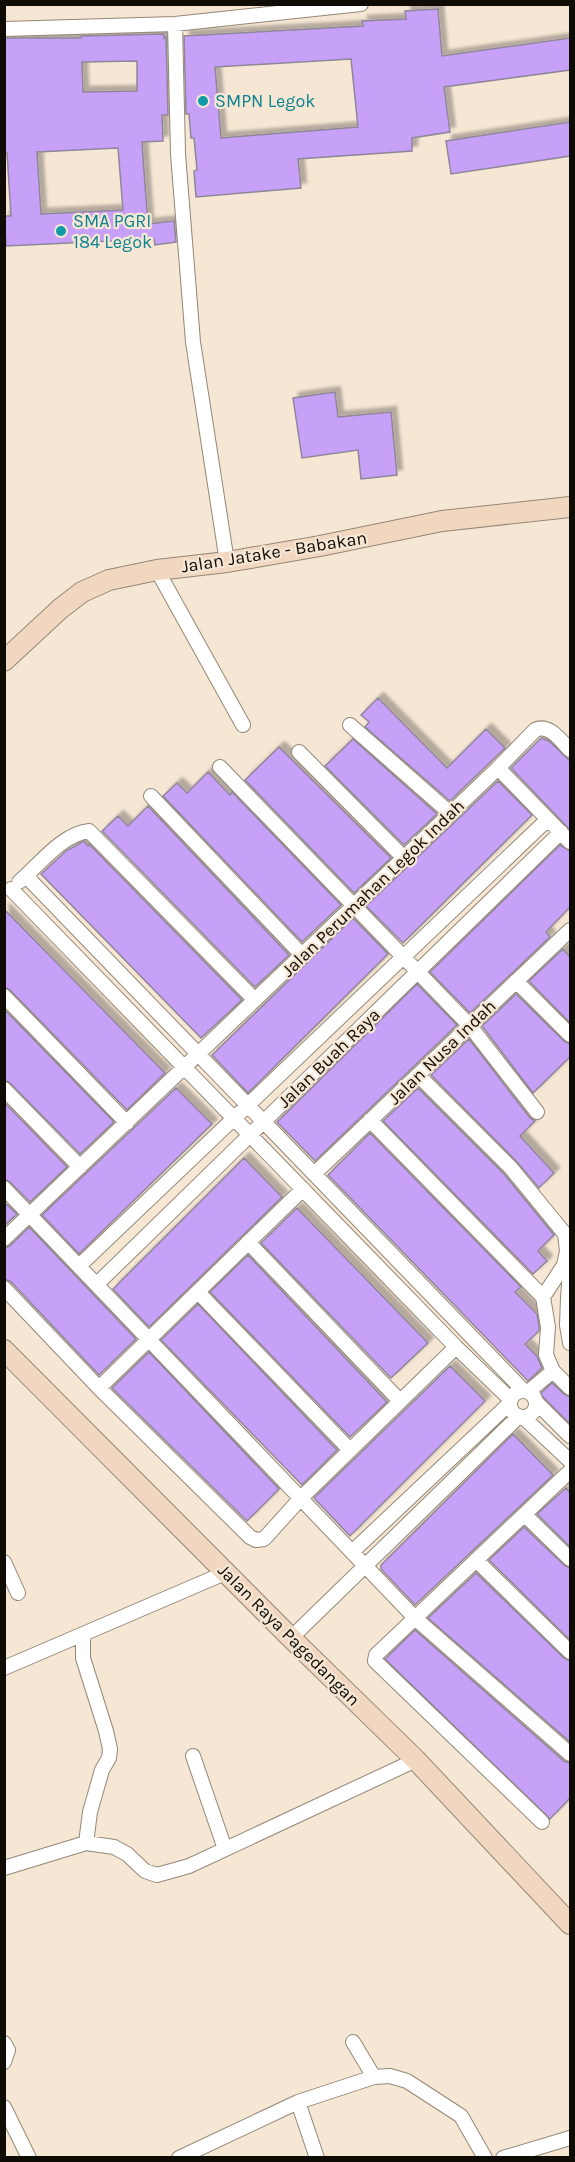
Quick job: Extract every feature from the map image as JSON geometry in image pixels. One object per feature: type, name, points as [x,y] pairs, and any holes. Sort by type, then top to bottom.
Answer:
[{"type":"street","points":[[4,29],[175,24],[361,4]]},
{"type":"street","points":[[175,24],[178,154],[193,342],[227,562]]},
{"type":"street","name":"Jalan Jatake - Babakan","points":[[4,661],[60,609],[82,592],[109,580],[158,570],[227,562],[320,546],[442,521],[570,507]]},
{"type":"street","points":[[158,570],[243,725]]},
{"type":"street","points":[[350,725],[451,814]]},
{"type":"street","name":"Jalan Perumahan Legok Indah","points":[[4,1239],[451,814],[536,730],[548,729],[570,750]]},
{"type":"street","points":[[299,752],[404,858]]},
{"type":"street","points":[[220,767],[470,1026],[537,1112]]},
{"type":"street","points":[[498,768],[566,837]]},
{"type":"street","points":[[151,796],[302,955]]},
{"type":"street","name":"Jalan Buah Raya","points":[[80,1266],[548,819]]},
{"type":"street","points":[[255,1000],[89,831],[79,832],[69,837],[8,892],[510,1401],[512,1411],[570,1461]]},
{"type":"street","name":"Jalan Buah Raya","points":[[97,1284],[418,972],[566,837]]},
{"type":"street","points":[[26,876],[570,1436]]},
{"type":"street","name":"Jalan Nusa Indah","points":[[314,1174],[569,933]]},
{"type":"street","points":[[516,981],[570,1035]]},
{"type":"street","points":[[4,996],[127,1123]]},
{"type":"street","points":[[418,1075],[511,1168],[565,1234],[567,1251],[564,1266],[543,1297]]},
{"type":"street","points":[[4,1089],[80,1167]]},
{"type":"street","points":[[370,1120],[543,1297],[548,1328],[546,1355],[553,1371],[570,1388]]},
{"type":"street","points":[[4,1188],[416,1619],[570,1754]]},
{"type":"street","points":[[99,1388],[303,1189]]},
{"type":"street","points":[[248,1242],[400,1401]]},
{"type":"street","points":[[570,1271],[567,1325],[570,1343]]},
{"type":"street","points":[[4,1288],[99,1388],[250,1537],[256,1540],[264,1539],[301,1498],[456,1347]]},
{"type":"street","points":[[198,1292],[350,1450]]},
{"type":"street","name":"Jalan Raya Pagedangan","points":[[4,1350],[225,1573],[416,1760],[570,1924]]},
{"type":"street","points":[[529,1395],[553,1371]]},
{"type":"street","points":[[352,1552],[516,1393],[529,1395]]},
{"type":"street","points":[[291,1638],[521,1417],[534,1411],[529,1395]]},
{"type":"street","points":[[542,1822],[375,1661],[376,1655],[570,1472]]},
{"type":"street","points":[[525,1515],[570,1559]]},
{"type":"street","points":[[477,1561],[570,1652]]},
{"type":"street","points":[[4,1562],[18,1593]]},
{"type":"street","points":[[4,1668],[225,1573]]},
{"type":"street","points":[[83,1634],[83,1658],[110,1749],[90,1812],[86,1843]]},
{"type":"street","points":[[193,1756],[225,1849]]},
{"type":"street","points":[[4,1868],[86,1843],[114,1847],[127,1854],[145,1871],[157,1875],[189,1866],[416,1760]]},
{"type":"street","points":[[353,2042],[374,2077]]},
{"type":"street","points":[[4,2043],[8,2050],[4,2062]]},
{"type":"street","points":[[179,2157],[298,2102],[374,2077],[390,2076],[407,2081],[461,2116],[484,2157]]},
{"type":"street","points":[[298,2102],[317,2157]]},
{"type":"street","points":[[4,2107],[29,2157]]},
{"type":"street","points":[[503,2157],[570,2138]]},
{"type":"building","points":[[438,9],[442,56],[570,38],[570,70],[444,87],[450,132],[412,138],[412,151],[298,159],[301,188],[196,197],[194,171],[197,170],[194,138],[191,138],[189,114],[186,114],[184,36],[363,26],[362,21],[406,19],[405,11]],"holes":[[[351,59],[358,127],[221,138],[215,67]]]},
{"type":"building","points":[[164,34],[164,38],[166,37],[168,115],[162,115],[163,141],[142,142],[148,224],[174,221],[176,242],[155,245],[154,239],[6,246],[4,216],[11,216],[7,153],[4,153],[4,38],[81,38],[81,36]],"holes":[[[137,61],[137,91],[83,92],[82,62]],[[118,148],[123,210],[41,214],[37,152]]]},
{"type":"building","points":[[570,122],[570,156],[451,174],[446,141]]},
{"type":"building","points":[[335,392],[338,417],[391,412],[397,475],[361,479],[358,450],[302,458],[293,398]]},
{"type":"building","points":[[378,698],[447,768],[486,729],[505,748],[450,801],[365,727],[369,722],[361,715]]},
{"type":"building","points":[[541,738],[549,741],[570,761],[570,830],[511,768]]},
{"type":"building","points":[[353,739],[437,814],[404,845],[325,766]]},
{"type":"building","points":[[279,747],[391,858],[354,893],[245,780]]},
{"type":"building","points":[[208,772],[230,795],[232,792],[341,905],[302,942],[163,796],[177,783],[187,793]]},
{"type":"building","points":[[498,781],[532,815],[403,943],[366,906]]},
{"type":"building","points":[[148,806],[289,955],[255,987],[102,831],[118,816],[128,826]]},
{"type":"building","points":[[84,841],[242,1000],[201,1038],[41,874],[66,851]]},
{"type":"building","points":[[560,845],[570,851],[570,907],[546,932],[550,937],[470,1013],[430,972]]},
{"type":"building","points":[[4,909],[165,1073],[127,1110],[10,990],[4,987]]},
{"type":"building","points":[[353,918],[388,954],[248,1093],[212,1055]]},
{"type":"building","points":[[563,949],[570,957],[570,1023],[529,981]]},
{"type":"building","points":[[417,984],[457,1025],[315,1161],[277,1122]]},
{"type":"building","points":[[516,994],[564,1041],[570,1044],[570,1057],[533,1093],[482,1026]]},
{"type":"building","points":[[4,1009],[114,1122],[80,1154],[10,1083],[4,1080]]},
{"type":"building","points":[[469,1039],[530,1118],[535,1121],[520,1136],[554,1173],[539,1188],[517,1162],[431,1075]]},
{"type":"building","points":[[176,1088],[212,1124],[79,1254],[42,1215]]},
{"type":"building","points":[[418,1088],[504,1174],[554,1235],[538,1251],[547,1261],[533,1274],[383,1121]]},
{"type":"building","points":[[4,1102],[67,1167],[30,1202],[4,1179]]},
{"type":"building","points":[[370,1133],[521,1287],[515,1292],[537,1314],[539,1327],[539,1331],[525,1344],[537,1356],[542,1368],[528,1381],[328,1175]]},
{"type":"building","points":[[244,1158],[282,1197],[149,1327],[113,1289]]},
{"type":"building","points":[[4,1202],[17,1214],[4,1226]]},
{"type":"building","points":[[297,1208],[428,1343],[391,1378],[261,1243]]},
{"type":"building","points":[[29,1227],[136,1339],[99,1375],[11,1282],[4,1279],[4,1248],[10,1246]]},
{"type":"building","points":[[248,1255],[387,1402],[350,1437],[210,1292]]},
{"type":"building","points":[[198,1304],[337,1450],[302,1485],[161,1340]]},
{"type":"building","points":[[149,1352],[279,1489],[247,1521],[112,1388]]},
{"type":"building","points":[[450,1366],[485,1401],[350,1536],[314,1498]]},
{"type":"building","points":[[552,1383],[570,1397],[570,1424],[540,1394]]},
{"type":"building","points":[[513,1434],[553,1475],[415,1605],[381,1569],[381,1565]]},
{"type":"building","points":[[566,1488],[570,1493],[570,1547],[537,1514]]},
{"type":"building","points":[[524,1527],[570,1568],[570,1640],[489,1560]]},
{"type":"building","points":[[476,1573],[564,1658],[570,1661],[570,1742],[428,1618]]},
{"type":"building","points":[[415,1630],[564,1761],[570,1763],[570,1798],[550,1819],[385,1659]]},
{"type":"place","name":"SMPN Legok","points":[[203,101]]},
{"type":"place","name":"SMA PGRI 184 Legok","points":[[61,231]]}]
